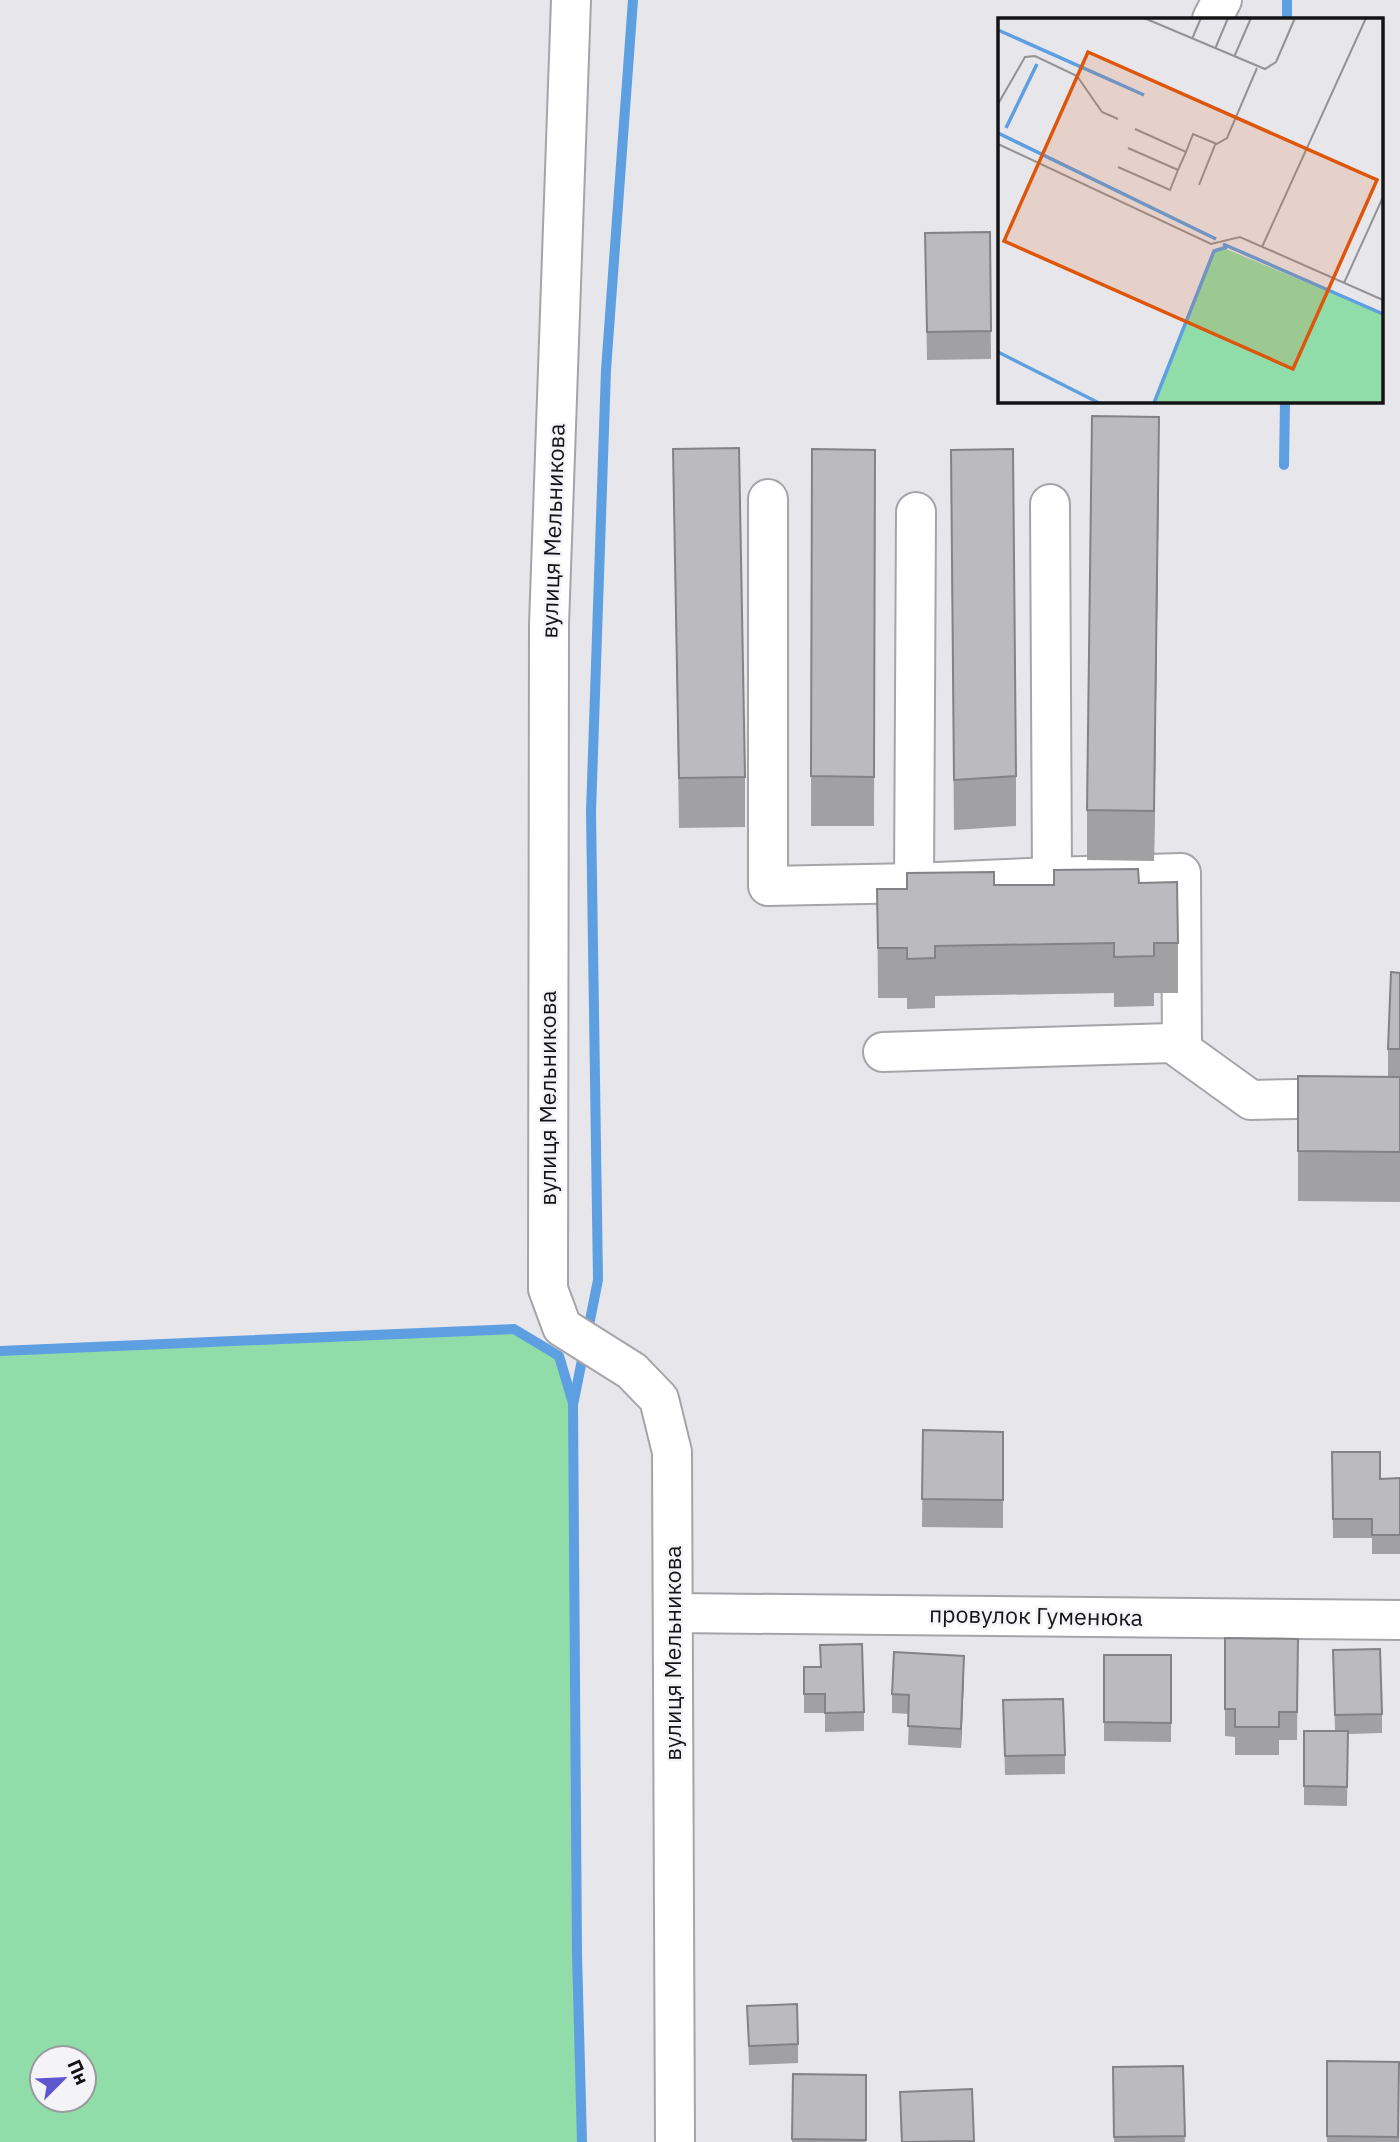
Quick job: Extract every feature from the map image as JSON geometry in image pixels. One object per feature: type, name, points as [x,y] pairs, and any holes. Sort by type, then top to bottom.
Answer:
[{"type":"street","name":"вулиця Мельникова","points":[[571,0],[549,625],[548,1289],[562,1327],[632,1371],[659,1399],[672,1452],[675,2142]]},
{"type":"street","points":[[1213,18],[1222,0]]},
{"type":"street","points":[[768,499],[768,886],[1181,873],[1182,1050]]},
{"type":"street","points":[[1050,505],[1052,877]]},
{"type":"street","points":[[914,883],[916,512]]},
{"type":"street","points":[[883,1052],[1172,1043],[1251,1100],[1400,1097]]},
{"type":"street","name":"провулок Гуменюка","points":[[673,1613],[1400,1620]]},
{"type":"green space","points":[[514,1329],[559,1356],[573,1405],[577,1954],[582,2142],[0,2142],[0,1351]]},
{"type":"building","points":[[990,232],[991,331],[927,332],[925,233]]},
{"type":"building","points":[[1092,416],[1159,417],[1154,811],[1087,810]]},
{"type":"building","points":[[739,448],[745,777],[679,778],[673,449]]},
{"type":"building","points":[[812,449],[875,450],[874,777],[811,776]]},
{"type":"building","points":[[1013,449],[1016,776],[954,780],[951,450]]},
{"type":"building","points":[[1138,869],[1139,883],[1177,882],[1178,943],[1154,943],[1154,956],[1114,957],[1114,943],[935,946],[935,958],[907,959],[907,948],[878,948],[877,889],[907,889],[907,873],[994,872],[994,885],[1054,885],[1054,870]]},
{"type":"building","points":[[1391,972],[1400,973],[1400,1049],[1388,1049]]},
{"type":"building","points":[[1298,1076],[1400,1077],[1400,1152],[1298,1151]]},
{"type":"building","points":[[923,1430],[1003,1432],[1003,1500],[922,1499]]},
{"type":"building","points":[[1332,1452],[1380,1452],[1380,1479],[1400,1478],[1400,1535],[1372,1535],[1372,1519],[1333,1519]]},
{"type":"building","points":[[1225,1638],[1298,1639],[1297,1712],[1279,1712],[1279,1727],[1235,1727],[1235,1709],[1225,1709]]},
{"type":"building","points":[[862,1644],[864,1712],[825,1713],[825,1694],[804,1694],[804,1667],[821,1667],[820,1645]]},
{"type":"building","points":[[1380,1649],[1382,1714],[1335,1715],[1333,1650]]},
{"type":"building","points":[[894,1652],[964,1656],[961,1729],[908,1726],[909,1695],[892,1694]]},
{"type":"building","points":[[1104,1655],[1171,1655],[1171,1723],[1104,1722]]},
{"type":"building","points":[[1063,1699],[1065,1755],[1005,1756],[1003,1700]]},
{"type":"building","points":[[1304,1731],[1348,1731],[1347,1787],[1304,1786]]},
{"type":"building","points":[[797,2004],[798,2044],[749,2046],[747,2006]]},
{"type":"building","points":[[1327,2061],[1399,2062],[1398,2137],[1327,2136]]},
{"type":"building","points":[[1183,2066],[1185,2136],[1114,2137],[1113,2067]]},
{"type":"building","points":[[793,2074],[866,2075],[866,2140],[792,2139]]},
{"type":"building","points":[[972,2089],[974,2141],[902,2142],[900,2092]]},
{"type":"waterway","points":[[582,2142],[577,1954],[573,1405],[598,1280],[591,812],[606,370],[633,0]]},
{"type":"waterway","points":[[1287,0],[1287,18]]},
{"type":"waterway","points":[[1284,465],[1285,402]]},
{"type":"waterway","points":[[0,1351],[514,1329],[559,1356],[573,1403]]}]
